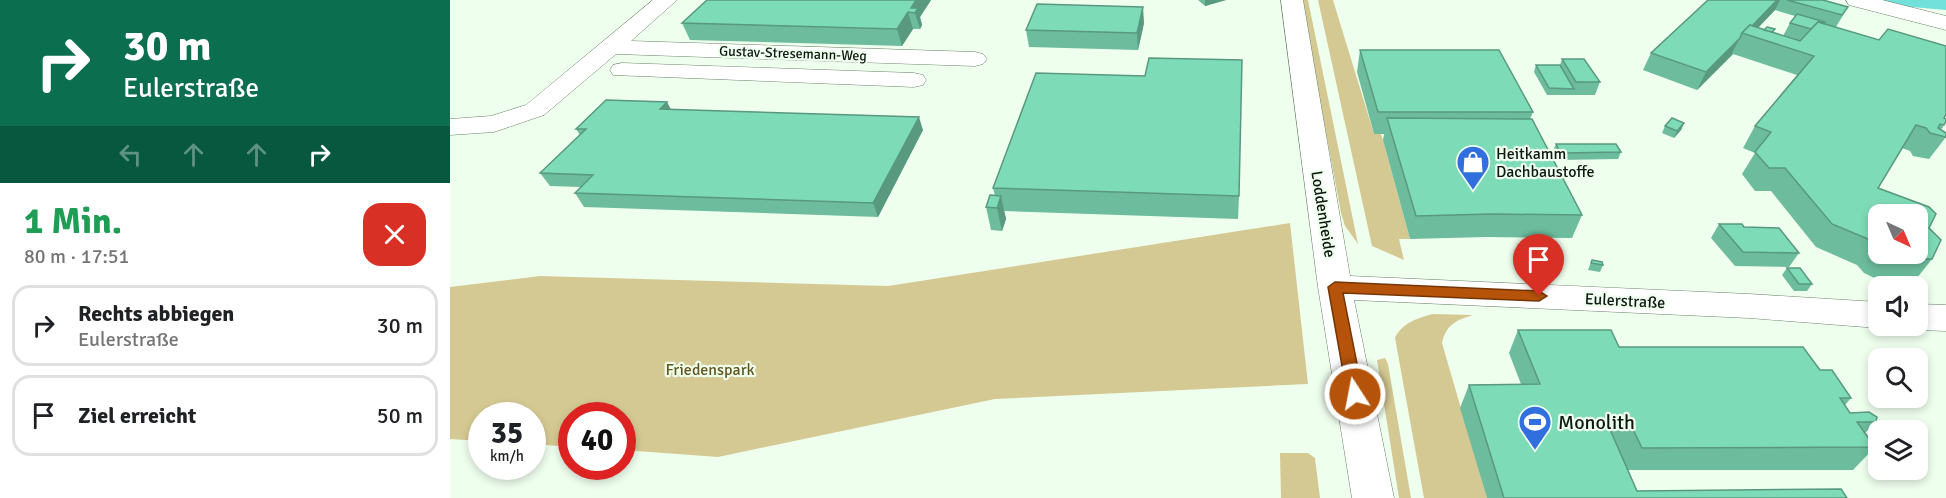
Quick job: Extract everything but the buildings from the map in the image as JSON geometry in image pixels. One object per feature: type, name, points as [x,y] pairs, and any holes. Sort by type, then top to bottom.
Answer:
[{"type":"street","points":[[450,127],[494,124],[535,110],[666,0]]},
{"type":"street","name":"Loddenheide","points":[[1292,0],[1335,287],[1373,498]]},
{"type":"street","points":[[1857,0],[1946,23]]},
{"type":"street","name":"Gustav-Stresemann-Weg","points":[[611,47],[975,59]]},
{"type":"street","points":[[703,72],[724,51]]},
{"type":"street","points":[[622,70],[914,80]]},
{"type":"street","name":"Eulerstraße","points":[[1335,287],[1726,305],[1868,314]]},
{"type":"street","points":[[1928,317],[1946,318]]},
{"type":"green space","points":[[1301,0],[1308,0],[1358,244],[1345,226],[1341,213]]},
{"type":"green space","points":[[1318,0],[1333,0],[1374,134],[1381,134],[1383,140],[1410,239],[1399,239],[1404,260],[1372,246]]},
{"type":"green space","name":"Friedenspark","points":[[1290,223],[1308,384],[995,399],[718,457],[636,451],[636,402],[558,402],[558,446],[546,445],[546,402],[468,402],[468,440],[450,439],[450,287],[540,276],[888,286]]},
{"type":"green space","points":[[1432,314],[1473,315],[1453,324],[1446,332],[1442,343],[1487,498],[1424,498],[1395,338],[1406,325]]},
{"type":"green space","points":[[1385,358],[1388,364],[1411,498],[1399,498],[1377,360]]},
{"type":"green space","points":[[1280,453],[1308,453],[1315,458],[1320,498],[1281,498]]},
{"type":"water","points":[[1876,0],[1946,0],[1946,10],[1900,6]]},
{"type":"place","name":"Heitkamm Dachbaustoffe","points":[[1473,191]]},
{"type":"place","name":"Monolith","points":[[1535,451]]},
{"type":"route","points":[[1355,394],[1335,287],[1539,296]]}]
